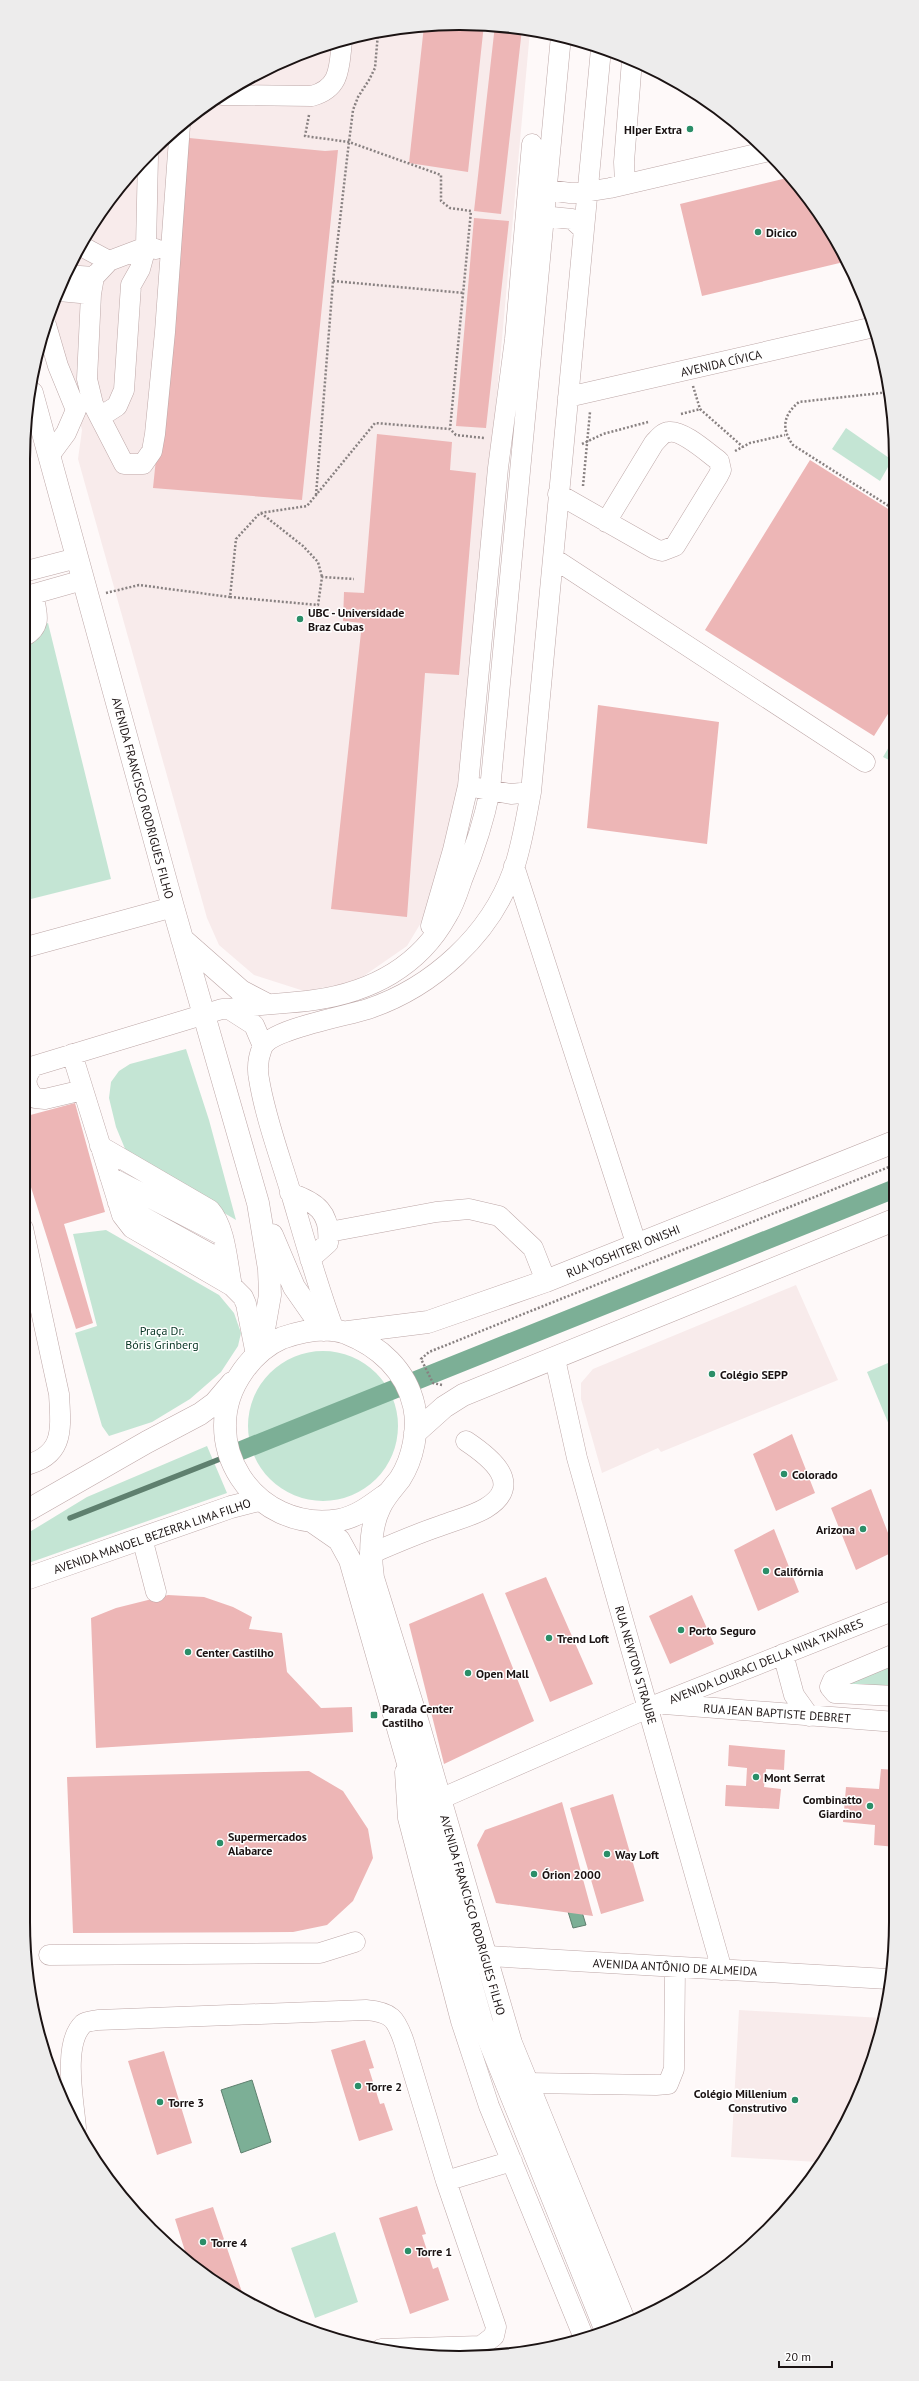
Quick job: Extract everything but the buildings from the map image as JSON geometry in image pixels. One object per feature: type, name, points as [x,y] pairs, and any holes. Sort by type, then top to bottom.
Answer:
[{"type":"main road","name":"AVENIDA FRANCISCO RODRIGUES FILHO","points":[[34,401],[173,907],[258,1203],[269,1269],[270,1295],[255,1357]]},
{"type":"main road","points":[[182,939],[241,991],[264,1003]]},
{"type":"main road","name":"RUA YOSHITERI ONISHI","points":[[334,1331],[428,1322],[546,1281],[637,1246],[889,1144]]},
{"type":"main road","name":"AVENIDA FRANCISCO RODRIGUES FILHO","points":[[258,1203],[294,1286],[334,1331]]},
{"type":"main road","points":[[415,1433],[444,1407],[463,1395],[556,1359],[889,1222]]},
{"type":"main road","name":"AVENIDA FRANCISCO RODRIGUES FILHO","points":[[387,1494],[365,1510],[340,1520],[313,1522],[287,1516],[259,1500],[238,1476],[226,1447],[225,1415],[234,1384],[255,1357],[273,1342],[298,1332],[334,1331],[369,1343],[390,1360],[406,1384],[414,1406],[415,1433],[410,1459],[400,1478],[387,1494],[379,1508],[374,1526],[370,1554],[373,1578],[440,1799],[511,2043],[623,2318]]},
{"type":"main road","points":[[30,1509],[147,1442],[200,1414],[215,1404],[255,1357]]},
{"type":"main road","name":"AVENIDA MANOEL BEZERRA LIMA FILHO","points":[[30,1578],[231,1507],[259,1500]]},
{"type":"main road","name":"AVENIDA FRANCISCO RODRIGUES FILHO","points":[[313,1522],[338,1540],[350,1560],[482,2023],[496,2061],[604,2326]]},
{"type":"street","points":[[424,950],[467,792],[498,468],[515,339],[526,215],[538,188],[560,42]]},
{"type":"street","points":[[233,95],[312,96],[326,92],[334,82],[339,67],[341,47]]},
{"type":"street","points":[[334,1331],[290,1193],[259,1080],[259,1056],[263,1046],[272,1038],[289,1031],[369,1008],[402,993],[445,967],[475,936],[498,901],[514,866],[529,802],[601,54]]},
{"type":"street","points":[[625,184],[624,162],[632,66]]},
{"type":"street","points":[[170,251],[146,247],[109,261],[93,286],[87,379],[93,404],[124,464],[143,464],[152,451],[165,332],[179,134]]},
{"type":"street","points":[[30,1071],[34,1066],[203,1014],[264,1003],[313,1000],[363,987],[395,973],[424,950],[448,915],[468,865],[489,796],[545,217],[538,188],[532,144]]},
{"type":"street","points":[[538,188],[570,193],[625,184],[760,153]]},
{"type":"street","points":[[100,417],[117,406],[124,390],[131,285],[142,264],[146,247],[148,165]]},
{"type":"street","points":[[526,215],[572,219],[584,230]]},
{"type":"street","points":[[86,249],[109,261]]},
{"type":"street","points":[[70,278],[93,286]]},
{"type":"street","points":[[65,290],[93,286]]},
{"type":"street","name":"AVENIDA CÍVICA","points":[[568,397],[689,371],[868,328]]},
{"type":"street","points":[[49,335],[58,366],[76,410],[66,433],[49,456]]},
{"type":"street","points":[[558,494],[606,522],[655,549],[668,550],[675,546],[718,476],[721,470],[719,461],[678,433],[669,432],[663,434],[654,443],[606,522]]},
{"type":"street","points":[[30,570],[77,558]]},
{"type":"street","points":[[553,558],[865,762]]},
{"type":"street","points":[[30,596],[86,589]]},
{"type":"street","points":[[30,602],[37,622],[35,629],[30,633]]},
{"type":"street","points":[[467,792],[489,796],[511,794],[529,802]]},
{"type":"street","points":[[514,866],[637,1246]]},
{"type":"street","points":[[30,946],[173,907]]},
{"type":"street","points":[[229,1009],[254,1025],[263,1046]]},
{"type":"street","points":[[72,1054],[120,1209],[132,1228],[232,1286],[243,1297],[246,1304],[255,1357]]},
{"type":"street","points":[[30,1093],[35,1098],[45,1099],[82,1090]]},
{"type":"street","points":[[100,1146],[210,1210],[215,1216],[222,1235],[232,1286]]},
{"type":"street","points":[[110,1178],[222,1235]]},
{"type":"street","points":[[290,1193],[317,1204],[329,1232],[328,1243],[310,1259]]},
{"type":"street","points":[[120,1209],[227,1263]]},
{"type":"street","points":[[329,1232],[468,1209],[499,1216],[533,1248],[546,1281]]},
{"type":"street","points":[[30,1260],[59,1394],[61,1422],[58,1440],[48,1456],[39,1462],[30,1464]]},
{"type":"street","name":"RUA NEWTON STRAUBE","points":[[556,1359],[577,1458],[654,1706],[722,1970]]},
{"type":"street","points":[[370,1554],[401,1540],[485,1509],[498,1500],[502,1491],[503,1476],[491,1459],[466,1441]]},
{"type":"street","points":[[142,1538],[156,1592]]},
{"type":"street","name":"AVENIDA LOURACI DELLA NINA TAVARES","points":[[440,1799],[654,1706],[889,1612]]},
{"type":"street","points":[[784,1654],[794,1695],[809,1716]]},
{"type":"street","points":[[889,1657],[833,1680],[830,1687],[835,1693],[889,1696]]},
{"type":"street","name":"RUA JEAN BAPTISTE DEBRET","points":[[654,1706],[889,1722]]},
{"type":"street","points":[[404,1751],[408,1818],[461,2021],[489,2106],[582,2333]]},
{"type":"street","points":[[49,1955],[320,1953],[355,1942]]},
{"type":"street","name":"AVENIDA ANTÔNIO DE ALMEIDA","points":[[462,1954],[885,1979]]},
{"type":"street","points":[[527,2082],[668,2084],[674,2068],[676,1967]]},
{"type":"street","points":[[75,2112],[71,2070],[72,2044],[76,2032],[84,2023],[98,2020],[343,2010],[382,2011],[398,2024],[446,2181],[496,2327],[494,2336],[481,2346],[415,2348]]},
{"type":"street","points":[[446,2181],[512,2161]]},
{"type":"path","points":[[316,495],[333,281],[353,110],[358,97],[375,68],[378,38]]},
{"type":"path","points":[[312,96],[305,136],[349,142],[441,175],[441,201],[450,208],[472,211],[450,429]]},
{"type":"path","points":[[333,281],[464,293]]},
{"type":"path","points":[[689,371],[700,409],[743,447]]},
{"type":"path","points":[[580,507],[588,441],[591,393]]},
{"type":"path","points":[[883,393],[799,402],[794,406],[785,422],[785,435],[794,445],[889,506]]},
{"type":"path","points":[[678,415],[700,409]]},
{"type":"path","points":[[563,452],[603,434],[655,420]]},
{"type":"path","points":[[230,597],[236,539],[260,513],[307,506],[375,423],[450,429],[456,435]]},
{"type":"path","points":[[719,461],[750,443],[785,435]]},
{"type":"path","points":[[86,589],[139,585],[230,597],[318,605],[322,577],[318,562],[303,546],[260,513]]},
{"type":"path","points":[[322,577],[354,580]]},
{"type":"path","points":[[444,1385],[433,1383],[422,1359],[429,1352],[889,1167]]},
{"type":"shaded area","name":"UBC - Universidade Braz Cubas","points":[[431,31],[488,31],[530,36],[462,778],[428,911],[407,946],[355,982],[304,991],[254,975],[219,945],[207,918],[78,459],[82,430],[53,321],[74,270],[102,221],[137,176],[176,137],[221,102],[270,74],[321,53],[348,45],[376,38]]},
{"type":"shaded area","name":"Colégio SEPP","points":[[796,1285],[838,1380],[661,1452],[658,1448],[602,1473],[581,1399],[581,1383],[593,1369]]},
{"type":"shaded area","points":[[579,1902],[586,1925],[573,1928],[566,1905]]},
{"type":"shaded area","name":"Colégio Millenium Construtivo","points":[[739,2010],[878,2018],[866,2060],[856,2086],[845,2111],[816,2162],[731,2157]]},
{"type":"shaded area","points":[[252,2080],[271,2142],[241,2153],[221,2090]]},
{"type":"green space","points":[[846,428],[889,458],[889,465],[880,481],[832,449]]},
{"type":"green space","points":[[48,623],[111,879],[30,899],[30,627]]},
{"type":"green space","points":[[889,747],[889,760],[883,757]]},
{"type":"green space","points":[[186,1049],[209,1120],[236,1220],[128,1156],[116,1127],[109,1098],[111,1082],[119,1071],[130,1064]]},
{"type":"green space","name":"Praça Dr. Bóris Grinberg","points":[[106,1230],[219,1295],[234,1313],[241,1333],[238,1346],[221,1372],[190,1399],[152,1422],[109,1436],[102,1426],[75,1333],[97,1326],[73,1234]]},
{"type":"green space","points":[[330,1351],[359,1359],[381,1378],[390,1390],[393,1397],[397,1411],[397,1441],[390,1462],[371,1484],[359,1493],[352,1496],[338,1500],[316,1501],[287,1493],[275,1484],[260,1468],[253,1455],[249,1441],[248,1419],[256,1390],[265,1378],[281,1363],[294,1356],[308,1352]]},
{"type":"green space","points":[[889,1363],[889,1425],[867,1372]]},
{"type":"green space","points":[[207,1446],[227,1493],[30,1563],[30,1532],[87,1497]]},
{"type":"green space","points":[[889,1649],[889,1700],[824,1696],[821,1687]]},
{"type":"green space","points":[[335,2232],[358,2302],[315,2318],[291,2248]]},
{"type":"waterway","points":[[240,1451],[889,1191]]},
{"type":"waterway","points":[[70,1518],[220,1459]]},
{"type":"place","name":"HIper Extra","points":[[690,129]]},
{"type":"place","name":"Dicico","points":[[758,232]]},
{"type":"place","name":"UBC - Universidade Braz Cubas","points":[[300,619]]},
{"type":"place","name":"Colégio SEPP","points":[[712,1374]]},
{"type":"place","name":"Colorado","points":[[784,1474]]},
{"type":"place","name":"Arizona","points":[[863,1529]]},
{"type":"place","name":"Califórnia","points":[[766,1571]]},
{"type":"place","name":"Porto Seguro","points":[[681,1630]]},
{"type":"place","name":"Trend Loft","points":[[549,1638]]},
{"type":"place","name":"Center Castilho","points":[[188,1652]]},
{"type":"place","name":"Open Mall","points":[[468,1673]]},
{"type":"place","name":"Parada Center Castilho","points":[[374,1715]]},
{"type":"place","name":"Mont Serrat","points":[[756,1777]]},
{"type":"place","name":"Combinatto Giardino","points":[[870,1806]]},
{"type":"place","name":"Supermercados Alabarce","points":[[220,1843]]},
{"type":"place","name":"Way Loft","points":[[607,1854]]},
{"type":"place","name":"Órion 2000","points":[[534,1874]]},
{"type":"place","name":"Torre 2","points":[[358,2086]]},
{"type":"place","name":"Colégio Millenium Construtivo","points":[[795,2100]]},
{"type":"place","name":"Torre 3","points":[[160,2102]]},
{"type":"place","name":"Torre 4","points":[[203,2242]]},
{"type":"place","name":"Torre 1","points":[[408,2251]]}]
